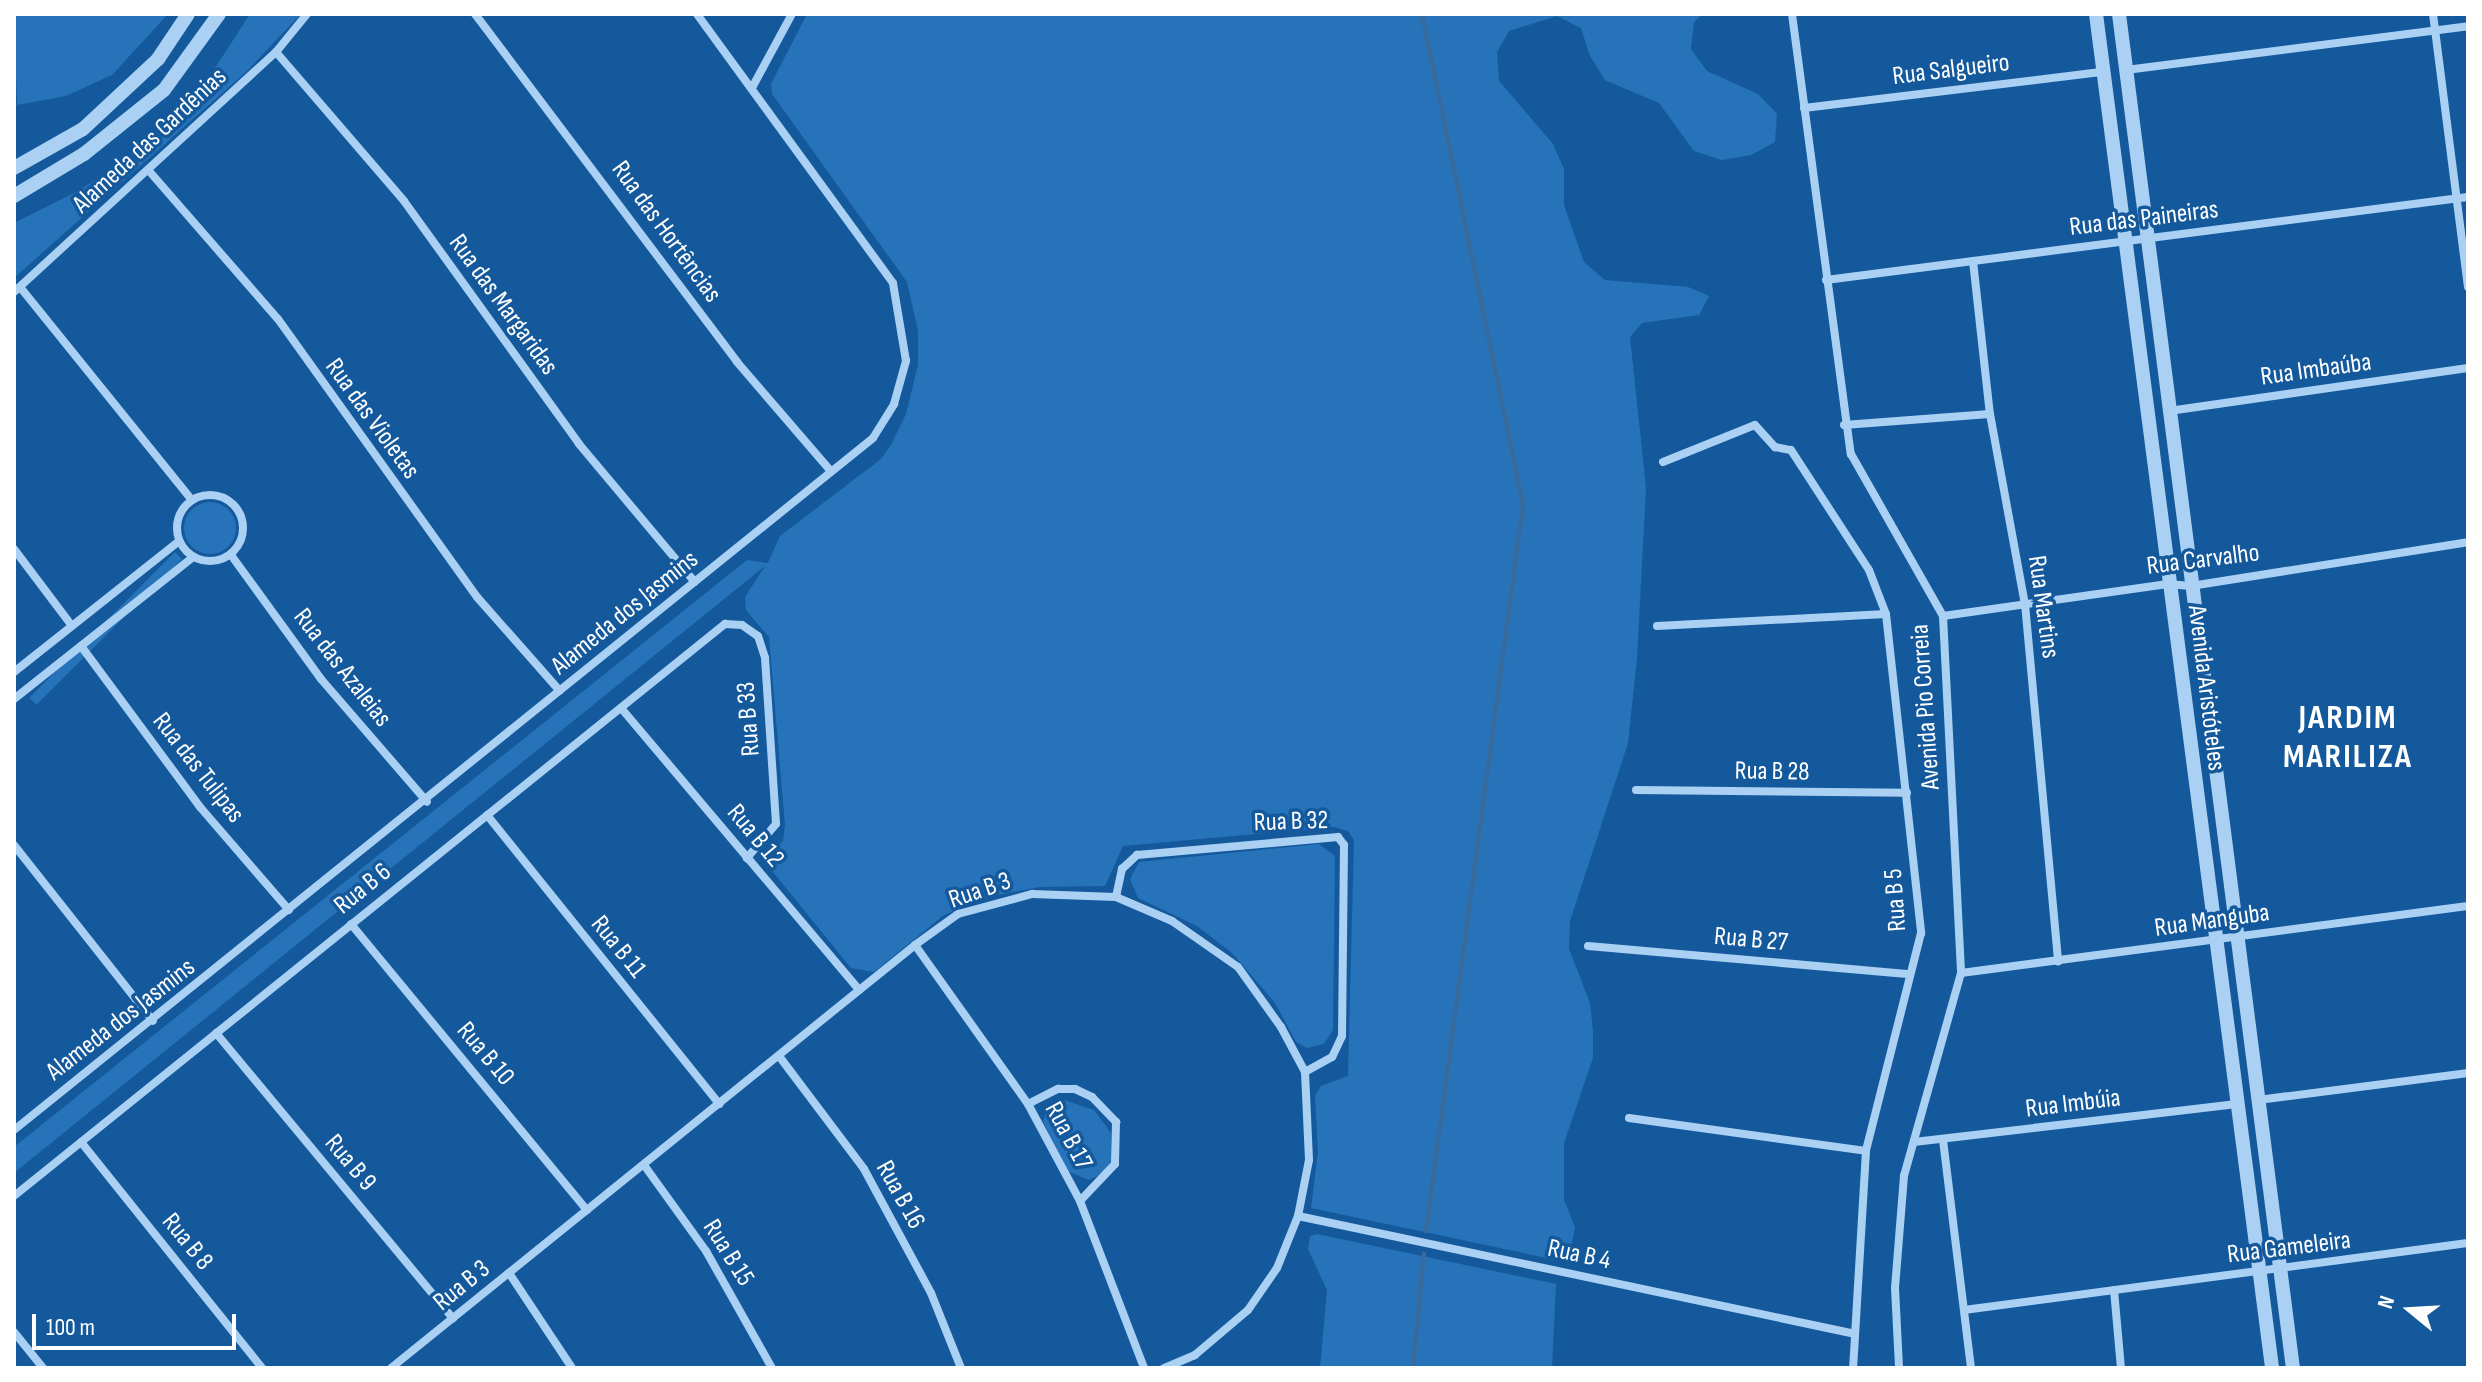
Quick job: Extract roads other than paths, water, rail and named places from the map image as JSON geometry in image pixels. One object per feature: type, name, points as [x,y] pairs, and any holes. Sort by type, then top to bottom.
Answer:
[{"type":"street","points":[[14,168],[83,129],[158,59],[188,14]]},
{"type":"street","points":[[14,196],[84,154],[164,90],[219,14]]},
{"type":"street","name":"Alameda das Gardênias","points":[[17,289],[150,172],[276,52],[307,14]]},
{"type":"street","name":"Rua das Hortências","points":[[475,14],[737,362],[830,470]]},
{"type":"street","name":"Alameda dos Jasmins","points":[[14,1129],[427,802],[873,438],[894,404],[906,361],[903,324],[893,283],[753,86],[697,14]]},
{"type":"street","points":[[753,86],[792,14]]},
{"type":"street","name":"Avenida Pio Correia","points":[[1792,14],[1844,425],[1851,454],[1943,616],[1961,973],[1904,1176],[1895,1288],[1899,1368]]},
{"type":"street","name":"Avenida Aristóteles","points":[[2096,14],[2272,1368]]},
{"type":"street","name":"Avenida Aristóteles","points":[[2119,14],[2235,939],[2293,1368]]},
{"type":"street","points":[[2433,14],[2468,287]]},
{"type":"street","points":[[2126,70],[2468,26]]},
{"type":"street","name":"Rua das Margaridas","points":[[276,52],[404,201],[579,444],[695,582]]},
{"type":"street","name":"Rua Salgueiro","points":[[1804,108],[2103,72]]},
{"type":"street","name":"Rua das Violetas","points":[[150,172],[278,319],[477,597],[560,691]]},
{"type":"street","name":"Rua das Paineiras","points":[[1826,280],[2468,197]]},
{"type":"street","name":"Rua Martins","points":[[1973,261],[1990,414],[2025,604],[2058,961]]},
{"type":"street","points":[[17,289],[192,500]]},
{"type":"street","name":"Rua Imbaúba","points":[[2169,411],[2468,368]]},
{"type":"street","points":[[1844,425],[1990,414]]},
{"type":"street","name":"Rua B 5","points":[[1663,462],[1755,425],[1775,447],[1791,450],[1869,570],[1886,614],[1921,933],[1866,1151],[1851,1333],[1853,1368]]},
{"type":"street","points":[[211,494],[237,507],[244,527],[231,555],[212,561],[193,557],[179,541],[178,518],[192,500],[211,494]]},
{"type":"street","points":[[14,672],[179,541]]},
{"type":"street","name":"Rua Carvalho","points":[[1943,616],[2168,584],[2191,586],[2468,542]]},
{"type":"street","points":[[14,549],[72,626]]},
{"type":"street","name":"Rua das Azaleias","points":[[231,555],[321,679],[427,802]]},
{"type":"street","points":[[14,699],[193,557]]},
{"type":"street","points":[[1657,626],[1886,614]]},
{"type":"street","name":"Rua B 6","points":[[14,1196],[725,624],[742,625]]},
{"type":"street","name":"Rua B 33","points":[[742,625],[758,636],[765,658],[776,824],[747,858]]},
{"type":"street","name":"Rua das Tulipas","points":[[81,646],[200,807],[289,910]]},
{"type":"street","name":"Rua B 12","points":[[621,708],[859,990]]},
{"type":"street","name":"Rua B 28","points":[[1636,790],[1907,793]]},
{"type":"street","name":"Rua B 11","points":[[487,815],[719,1104]]},
{"type":"street","name":"Rua B 32","points":[[1116,897],[1122,869],[1137,855],[1338,837],[1344,845],[1342,1036],[1332,1057],[1305,1072]]},
{"type":"street","points":[[14,845],[153,1021]]},
{"type":"street","name":"Rua B 3","points":[[391,1368],[915,945],[958,914],[1032,894],[1116,897],[1172,921],[1238,967],[1281,1027],[1305,1072],[1309,1160],[1298,1216],[1277,1268],[1248,1310],[1195,1355],[1164,1368]]},
{"type":"street","name":"Rua Manguba","points":[[1961,973],[2215,942],[2468,906]]},
{"type":"street","name":"Rua B 10","points":[[351,924],[587,1210]]},
{"type":"street","name":"Rua B 17","points":[[915,945],[1028,1104],[1080,1201],[1144,1368]]},
{"type":"street","name":"Rua B 27","points":[[1588,946],[1910,974]]},
{"type":"street","name":"Rua B 9","points":[[216,1033],[453,1318]]},
{"type":"street","name":"Rua B 16","points":[[779,1056],[864,1169],[931,1293],[961,1368]]},
{"type":"street","points":[[2257,1100],[2468,1073]]},
{"type":"street","points":[[1028,1104],[1058,1089],[1075,1089],[1092,1097],[1116,1122],[1115,1164],[1080,1201]]},
{"type":"street","name":"Rua Imbúia","points":[[1914,1142],[2237,1104]]},
{"type":"street","points":[[1629,1118],[1866,1151]]},
{"type":"street","points":[[1943,1140],[1971,1368]]},
{"type":"street","name":"Rua B 8","points":[[81,1142],[262,1368]]},
{"type":"street","name":"Rua B 15","points":[[644,1165],[706,1251],[772,1368]]},
{"type":"street","name":"Rua B 4","points":[[1298,1216],[1851,1333]]},
{"type":"street","name":"Rua Gameleira","points":[[1964,1310],[2259,1271],[2279,1271],[2468,1243]]},
{"type":"street","points":[[509,1273],[572,1368]]},
{"type":"street","points":[[2114,1290],[2121,1368]]},
{"type":"street","points":[[14,1332],[43,1368]]},
{"type":"waterway","points":[[1422,14],[1523,505],[1426,1232]]},
{"type":"waterway","points":[[1413,1368],[1424,1254]]},
{"type":"district","name":"JARDIM MARILIZA","points":[[2348,736]]}]
